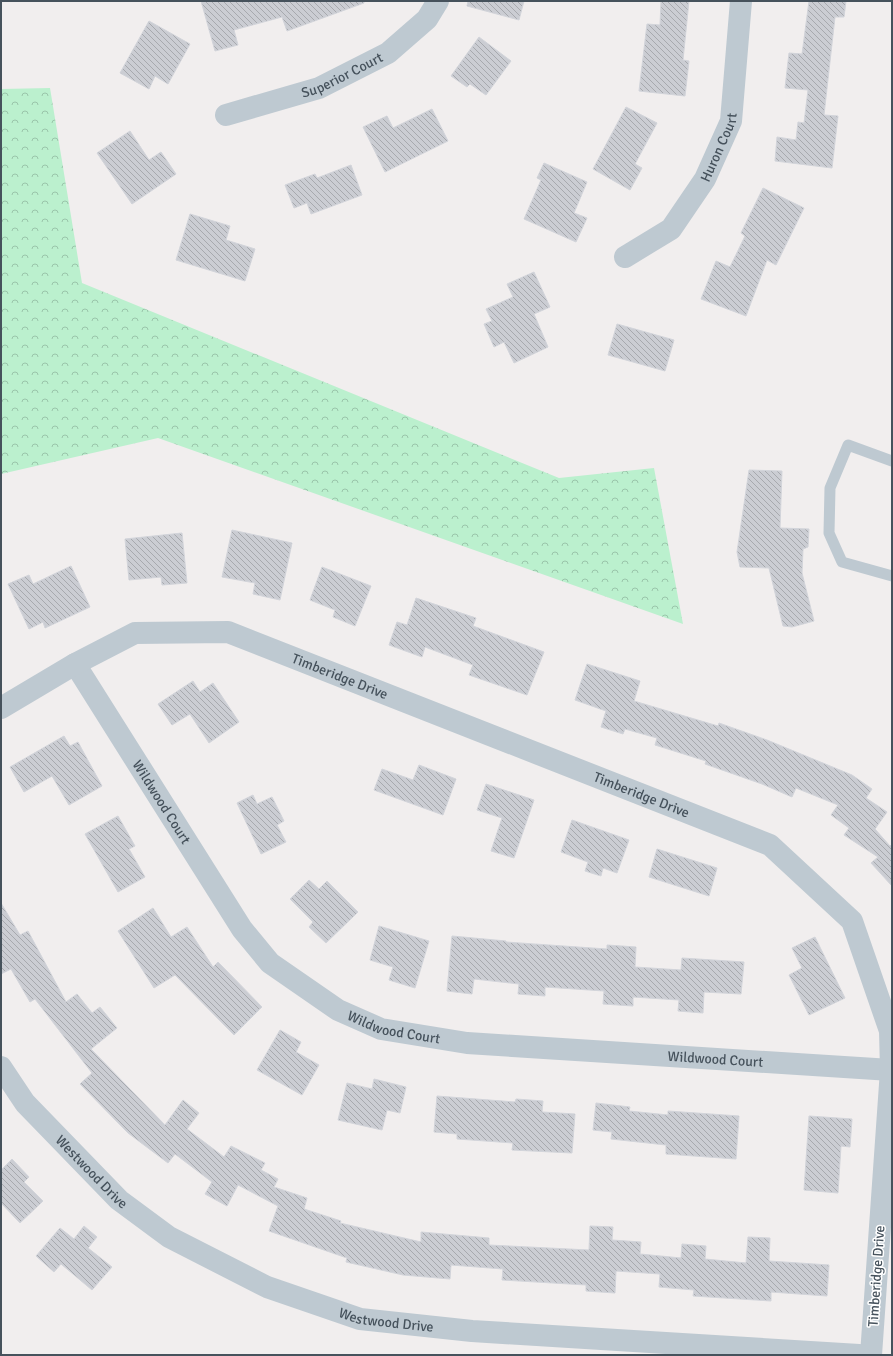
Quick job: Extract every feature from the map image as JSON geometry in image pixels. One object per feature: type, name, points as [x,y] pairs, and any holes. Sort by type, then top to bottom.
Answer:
[{"type":"street","name":"Superior Court","points":[[226,115],[320,88],[388,53],[427,19],[438,1]]},
{"type":"street","name":"Huron Court","points":[[625,257],[671,229],[705,179],[730,121],[741,1]]},
{"type":"street","name":"Timberidge Drive","points":[[1,708],[75,664],[135,634],[228,632],[770,845],[852,921],[890,1030],[890,1070],[871,1355]]},
{"type":"street","name":"Wildwood Court","points":[[75,664],[242,929],[270,963],[338,1010],[381,1029],[467,1043],[890,1070]]},
{"type":"street","name":"Westwood Drive","points":[[1,1067],[25,1102],[119,1200],[169,1237],[267,1287],[360,1319],[472,1331],[859,1355]]},
{"type":"lane","points":[[892,461],[848,445],[830,488],[829,532],[842,562],[892,576]]},
{"type":"green space","points":[[50,88],[82,283],[559,478],[654,468],[683,624],[158,438],[1,474],[1,89]]},
{"type":"building","points":[[201,1],[364,1],[364,3],[287,31],[282,17],[234,30],[238,45],[215,51]]},
{"type":"building","points":[[468,1],[524,1],[519,20],[467,6]]},
{"type":"building","points":[[661,1],[689,1],[683,60],[689,61],[685,96],[639,91],[647,24],[660,25]]},
{"type":"building","points":[[809,1],[846,1],[844,17],[835,17],[824,115],[838,116],[832,168],[775,161],[777,137],[796,140],[798,122],[804,123],[808,90],[785,88],[789,53],[802,54]]},
{"type":"building","points":[[149,21],[190,44],[168,84],[155,76],[149,89],[120,73]]},
{"type":"building","points":[[479,37],[511,61],[486,95],[470,84],[467,87],[451,76]]},
{"type":"building","points":[[626,107],[657,123],[635,164],[642,168],[630,190],[593,169]]},
{"type":"building","points":[[432,109],[448,141],[385,172],[363,127],[387,116],[393,128]]},
{"type":"building","points":[[130,131],[149,160],[161,152],[176,174],[132,204],[97,153]]},
{"type":"building","points":[[544,163],[587,182],[574,213],[587,218],[576,242],[524,219],[541,180],[537,178]]},
{"type":"building","points":[[351,165],[362,195],[311,214],[307,203],[294,208],[285,185],[315,174],[317,178]]},
{"type":"building","points":[[763,188],[804,208],[776,265],[767,260],[746,316],[701,299],[716,261],[730,267],[745,236],[741,233]]},
{"type":"building","points":[[190,214],[230,226],[226,240],[255,249],[245,281],[176,260]]},
{"type":"building","points":[[534,272],[550,307],[534,314],[548,347],[514,363],[504,342],[494,347],[484,324],[492,321],[486,309],[513,297],[507,284]]},
{"type":"building","points":[[617,324],[674,340],[665,371],[608,355]]},
{"type":"building","points":[[749,470],[782,471],[780,528],[809,529],[808,547],[803,549],[802,573],[814,621],[792,627],[783,626],[769,568],[740,567],[737,552]]},
{"type":"building","points":[[232,530],[292,543],[280,600],[253,594],[255,583],[222,577]]},
{"type":"building","points":[[182,533],[187,583],[162,585],[161,577],[129,580],[125,539]]},
{"type":"building","points":[[71,566],[90,607],[45,628],[43,622],[29,629],[8,584],[29,575],[33,584]]},
{"type":"building","points":[[322,567],[371,586],[355,626],[333,617],[335,610],[310,600]]},
{"type":"building","points":[[416,598],[476,618],[473,626],[544,652],[527,695],[469,675],[473,665],[425,647],[422,657],[389,645],[397,622],[407,625]]},
{"type":"building","points":[[587,664],[640,681],[634,701],[718,726],[719,723],[767,740],[852,775],[872,789],[866,798],[887,812],[875,829],[890,846],[892,844],[892,886],[871,863],[878,857],[844,835],[849,828],[831,815],[838,805],[796,788],[792,797],[762,784],[705,764],[706,761],[655,745],[657,738],[625,729],[623,734],[601,727],[606,711],[575,700]]},
{"type":"building","points":[[193,681],[200,692],[213,683],[239,722],[209,743],[190,714],[172,725],[158,704]]},
{"type":"building","points":[[64,736],[70,746],[78,742],[102,786],[69,805],[52,776],[24,792],[10,767]]},
{"type":"building","points":[[419,765],[456,779],[443,815],[374,790],[382,769],[413,780]]},
{"type":"building","points":[[486,784],[534,800],[514,858],[491,851],[502,818],[477,810]]},
{"type":"building","points":[[253,795],[257,804],[272,797],[284,821],[277,825],[286,842],[261,854],[237,803]]},
{"type":"building","points":[[118,816],[135,846],[129,849],[145,877],[118,892],[85,834]]},
{"type":"building","points":[[572,820],[629,840],[617,873],[603,868],[601,876],[585,871],[588,862],[561,852]]},
{"type":"building","points":[[657,849],[717,868],[709,896],[649,877]]},
{"type":"building","points":[[309,880],[319,889],[327,881],[358,912],[326,943],[309,927],[313,922],[290,899]]},
{"type":"building","points":[[1,903],[20,935],[28,931],[66,1002],[77,994],[92,1013],[100,1007],[117,1028],[91,1049],[165,1125],[183,1100],[199,1113],[187,1129],[224,1157],[231,1146],[265,1163],[261,1170],[278,1179],[274,1187],[307,1198],[304,1209],[341,1221],[340,1223],[421,1242],[421,1232],[489,1238],[489,1245],[589,1250],[590,1226],[613,1227],[612,1240],[641,1242],[640,1254],[681,1258],[682,1244],[706,1246],[705,1259],[746,1263],[748,1237],[770,1238],[769,1261],[829,1265],[827,1296],[771,1292],[771,1301],[693,1296],[694,1290],[659,1287],[660,1274],[616,1271],[615,1293],[586,1291],[586,1285],[502,1280],[503,1269],[451,1265],[450,1279],[403,1275],[346,1262],[347,1258],[269,1231],[278,1206],[238,1185],[227,1206],[205,1194],[212,1182],[175,1154],[168,1163],[128,1133],[80,1084],[92,1073],[35,999],[30,1002],[11,969],[1,974]]},
{"type":"building","points":[[153,908],[171,937],[187,927],[213,967],[218,962],[262,1007],[234,1035],[175,975],[154,988],[118,931]]},
{"type":"building","points":[[379,926],[429,941],[415,988],[389,980],[393,967],[370,960]]},
{"type":"building","points":[[452,936],[506,942],[607,949],[607,945],[636,947],[635,967],[681,970],[682,958],[744,962],[741,994],[704,992],[703,1013],[678,1011],[679,1000],[633,997],[633,1006],[603,1004],[604,991],[545,987],[545,996],[518,994],[519,984],[474,979],[472,994],[447,991]]},
{"type":"building","points":[[815,937],[845,998],[809,1015],[789,975],[802,968],[792,948]]},
{"type":"building","points":[[280,1030],[301,1042],[296,1052],[319,1065],[302,1095],[257,1070]]},
{"type":"building","points":[[374,1079],[406,1087],[400,1113],[387,1110],[382,1130],[338,1120],[347,1083],[372,1089]]},
{"type":"building","points":[[437,1096],[515,1102],[516,1099],[543,1101],[542,1112],[575,1114],[572,1153],[512,1150],[513,1143],[457,1139],[457,1134],[434,1132]]},
{"type":"building","points":[[596,1103],[630,1107],[629,1111],[668,1115],[668,1111],[739,1116],[736,1159],[666,1154],[666,1145],[611,1139],[612,1132],[593,1130]]},
{"type":"building","points":[[809,1116],[852,1119],[850,1147],[841,1146],[838,1193],[804,1190]]},
{"type":"building","points":[[12,1159],[29,1177],[24,1182],[43,1201],[20,1223],[1,1203],[1,1170]]},
{"type":"building","points":[[84,1226],[97,1237],[88,1248],[112,1267],[92,1290],[61,1264],[54,1272],[36,1256],[60,1228],[74,1239]]}]
